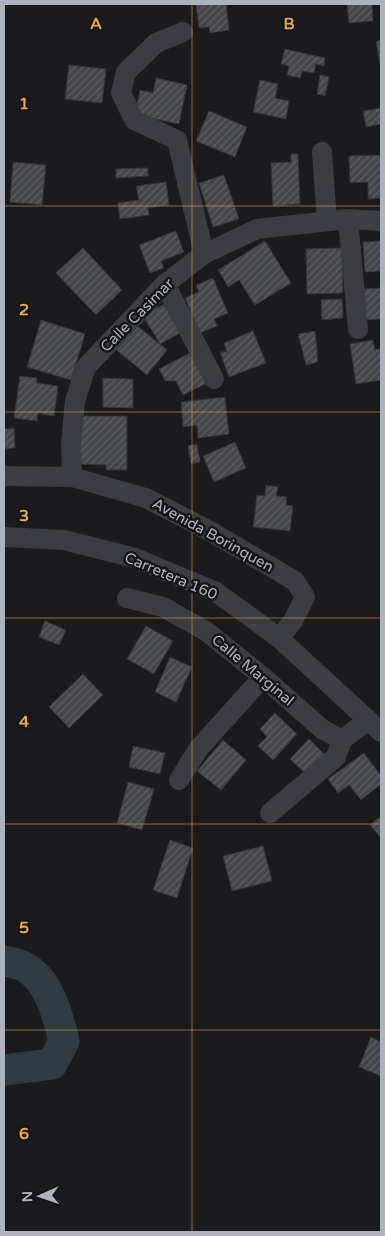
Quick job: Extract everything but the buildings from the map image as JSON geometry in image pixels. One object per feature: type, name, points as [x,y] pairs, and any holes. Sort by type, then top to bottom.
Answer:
[{"type":"street","points":[[184,32],[156,43],[126,72],[121,93],[134,120],[177,140],[204,254]]},
{"type":"street","points":[[322,152],[327,221]]},
{"type":"street","points":[[348,220],[358,329]]},
{"type":"street","name":"Calle Casimar","points":[[72,477],[71,444],[75,402],[86,367],[165,284],[204,254],[257,229],[327,221],[381,221]]},
{"type":"street","points":[[165,284],[214,379]]},
{"type":"street","name":"Avenida Borinquen","points":[[4,476],[72,477],[146,498],[208,530],[295,581],[305,597],[293,621],[279,638]]},
{"type":"street","name":"Carretera 160","points":[[4,537],[64,540],[135,558],[216,592],[279,638],[375,726]]},
{"type":"street","name":"Calle Marginal","points":[[127,598],[163,607],[206,631],[322,729],[342,740]]},
{"type":"street","points":[[178,780],[199,748],[262,677]]},
{"type":"street","points":[[270,812],[336,757],[342,740],[375,726]]},
{"type":"waterway","points":[[4,961],[23,966],[40,980],[51,999],[64,1041],[52,1064],[4,1070]]}]
